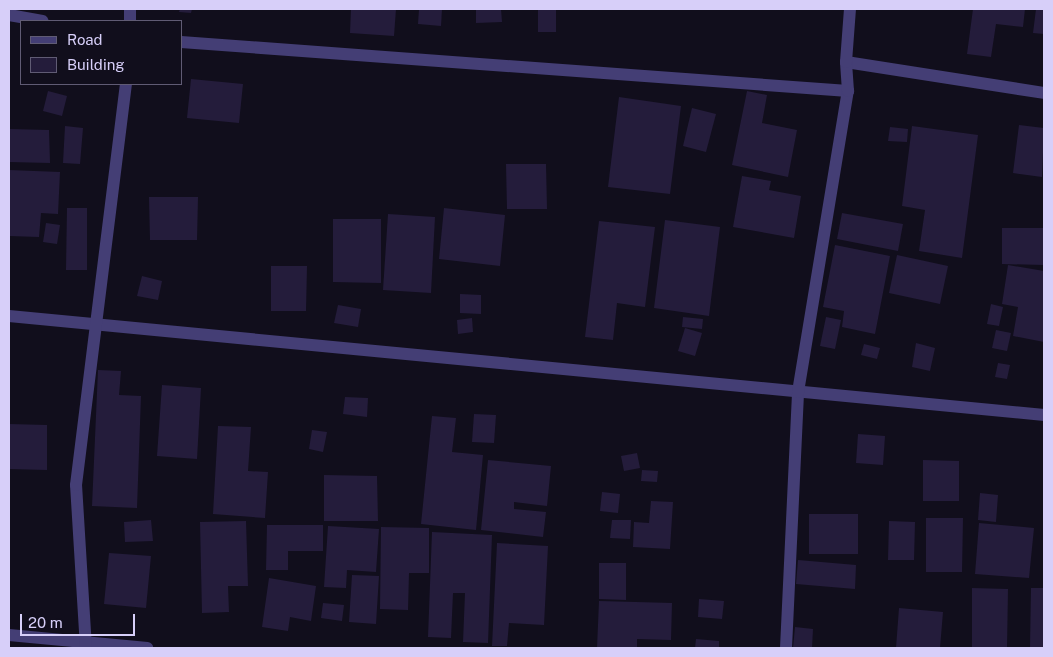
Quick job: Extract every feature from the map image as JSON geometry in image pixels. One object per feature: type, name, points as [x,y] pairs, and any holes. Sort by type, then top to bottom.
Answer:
[{"type":"street","points":[[786,648],[798,392],[848,91],[846,62],[850,9]]},
{"type":"street","points":[[9,15],[36,20]]},
{"type":"street","points":[[182,42],[848,91]]},
{"type":"street","points":[[846,62],[1044,93]]},
{"type":"street","points":[[86,646],[76,485],[126,85]]},
{"type":"street","points":[[9,316],[97,326],[1044,415]]},
{"type":"street","points":[[9,635],[86,646],[147,648]]},
{"type":"building","points":[[180,9],[192,9],[191,13],[179,12]]},
{"type":"building","points":[[351,9],[396,9],[394,36],[350,33]]},
{"type":"building","points":[[419,9],[442,9],[441,26],[418,24]]},
{"type":"building","points":[[476,9],[501,9],[502,22],[476,23]]},
{"type":"building","points":[[538,9],[556,9],[556,32],[538,32]]},
{"type":"building","points":[[973,9],[1025,9],[1023,27],[996,24],[991,57],[967,54]]},
{"type":"building","points":[[1036,9],[1044,9],[1044,34],[1033,33]]},
{"type":"building","points":[[191,79],[243,84],[239,123],[187,118]]},
{"type":"building","points":[[48,91],[67,96],[62,116],[43,111]]},
{"type":"building","points":[[747,91],[767,95],[762,123],[797,130],[788,177],[732,165]]},
{"type":"building","points":[[619,97],[681,106],[670,194],[608,187]]},
{"type":"building","points":[[692,108],[716,114],[706,152],[683,146]]},
{"type":"building","points":[[1019,125],[1044,128],[1042,177],[1013,173]]},
{"type":"building","points":[[65,126],[83,128],[80,164],[63,163]]},
{"type":"building","points":[[912,126],[978,135],[962,258],[919,251],[925,210],[902,206]]},
{"type":"building","points":[[890,127],[908,129],[907,142],[888,141]]},
{"type":"building","points":[[9,129],[49,130],[50,163],[9,162]]},
{"type":"building","points":[[506,164],[546,164],[547,209],[507,209]]},
{"type":"building","points":[[9,170],[60,172],[58,214],[41,213],[39,237],[9,236]]},
{"type":"building","points":[[742,176],[771,181],[769,190],[801,196],[794,238],[733,227]]},
{"type":"building","points":[[149,197],[198,197],[197,240],[150,240]]},
{"type":"building","points":[[67,208],[87,208],[87,270],[66,270]]},
{"type":"building","points":[[444,208],[505,215],[500,266],[439,259]]},
{"type":"building","points":[[842,213],[903,224],[898,251],[837,239]]},
{"type":"building","points":[[388,214],[435,217],[431,293],[383,290]]},
{"type":"building","points":[[333,219],[381,219],[381,283],[333,282]]},
{"type":"building","points":[[665,220],[720,227],[709,316],[654,308]]},
{"type":"building","points":[[599,221],[655,227],[645,307],[617,303],[613,340],[585,337]]},
{"type":"building","points":[[46,223],[60,225],[57,244],[43,242]]},
{"type":"building","points":[[1002,228],[1044,228],[1044,265],[1002,264]]},
{"type":"building","points":[[835,245],[890,256],[875,334],[842,327],[844,311],[823,307]]},
{"type":"building","points":[[897,255],[948,266],[940,304],[889,293]]},
{"type":"building","points":[[1008,265],[1044,271],[1044,342],[1013,336],[1018,307],[1002,304]]},
{"type":"building","points":[[271,266],[307,266],[306,311],[271,311]]},
{"type":"building","points":[[142,276],[162,281],[158,300],[137,296]]},
{"type":"building","points":[[460,294],[481,295],[481,314],[460,313]]},
{"type":"building","points":[[991,304],[1003,307],[999,326],[987,324]]},
{"type":"building","points":[[338,305],[361,309],[358,327],[334,323]]},
{"type":"building","points":[[683,317],[703,319],[702,329],[682,327]]},
{"type":"building","points":[[826,317],[841,320],[835,349],[820,346]]},
{"type":"building","points":[[472,318],[473,332],[458,334],[457,320]]},
{"type":"building","points":[[685,328],[702,333],[695,356],[678,351]]},
{"type":"building","points":[[996,330],[1011,333],[1007,351],[992,348]]},
{"type":"building","points":[[916,343],[935,348],[930,371],[912,367]]},
{"type":"building","points":[[864,344],[880,348],[877,359],[861,355]]},
{"type":"building","points":[[998,363],[1010,365],[1007,379],[995,377]]},
{"type":"building","points":[[98,370],[121,371],[119,395],[141,396],[137,508],[92,506]]},
{"type":"building","points":[[162,385],[201,388],[197,459],[157,456]]},
{"type":"building","points":[[345,397],[368,398],[367,417],[343,414]]},
{"type":"building","points":[[474,414],[496,415],[494,443],[472,442]]},
{"type":"building","points":[[432,416],[456,418],[452,452],[483,455],[476,530],[421,524]]},
{"type":"building","points":[[9,424],[47,425],[47,470],[9,469]]},
{"type":"building","points":[[218,426],[251,427],[248,471],[268,472],[265,518],[213,514]]},
{"type":"building","points":[[312,430],[327,432],[323,452],[309,449]]},
{"type":"building","points":[[858,434],[885,436],[883,465],[856,463]]},
{"type":"building","points":[[637,453],[640,468],[624,471],[621,456]]},
{"type":"building","points":[[488,460],[551,466],[547,506],[514,502],[514,509],[546,512],[543,537],[481,530]]},
{"type":"building","points":[[923,460],[959,461],[959,501],[923,501]]},
{"type":"building","points":[[642,470],[658,471],[657,482],[641,481]]},
{"type":"building","points":[[324,475],[377,476],[378,521],[324,521]]},
{"type":"building","points":[[602,492],[620,494],[618,513],[600,511]]},
{"type":"building","points":[[980,493],[998,495],[996,522],[978,520]]},
{"type":"building","points":[[651,501],[673,502],[670,549],[633,547],[634,522],[649,523]]},
{"type":"building","points":[[809,514],[858,514],[858,554],[809,554]]},
{"type":"building","points":[[926,518],[963,518],[962,572],[926,572]]},
{"type":"building","points":[[151,520],[153,541],[125,542],[124,522]]},
{"type":"building","points":[[612,520],[631,520],[630,539],[610,538]]},
{"type":"building","points":[[246,521],[248,586],[228,586],[229,612],[202,613],[200,522]]},
{"type":"building","points":[[889,521],[915,522],[914,560],[888,560]]},
{"type":"building","points":[[979,523],[1034,528],[1029,578],[975,574]]},
{"type":"building","points":[[267,525],[323,525],[323,551],[288,551],[288,570],[266,570]]},
{"type":"building","points":[[328,526],[379,529],[376,572],[347,570],[346,588],[324,587]]},
{"type":"building","points":[[381,527],[429,528],[429,573],[409,573],[408,610],[380,609]]},
{"type":"building","points":[[432,532],[492,535],[488,643],[463,642],[465,593],[453,593],[451,638],[428,637]]},
{"type":"building","points":[[497,543],[548,546],[544,625],[509,623],[507,646],[492,646]]},
{"type":"building","points":[[109,553],[151,556],[146,608],[104,604]]},
{"type":"building","points":[[798,560],[856,565],[855,589],[796,584]]},
{"type":"building","points":[[599,563],[626,563],[626,600],[599,599]]},
{"type":"building","points":[[352,575],[379,576],[376,624],[349,622]]},
{"type":"building","points":[[269,578],[316,586],[311,621],[290,617],[288,631],[262,627]]},
{"type":"building","points":[[972,588],[1008,589],[1007,648],[972,648]]},
{"type":"building","points":[[1031,588],[1044,588],[1044,648],[1030,648]]},
{"type":"building","points":[[699,599],[724,601],[722,619],[698,617]]},
{"type":"building","points":[[599,601],[672,603],[671,640],[637,639],[637,648],[597,648]]},
{"type":"building","points":[[323,603],[344,605],[342,621],[321,618]]},
{"type":"building","points":[[899,608],[943,612],[940,648],[896,648]]},
{"type":"building","points":[[795,627],[813,629],[812,648],[793,648]]},
{"type":"building","points":[[696,639],[719,641],[719,648],[695,648]]}]
